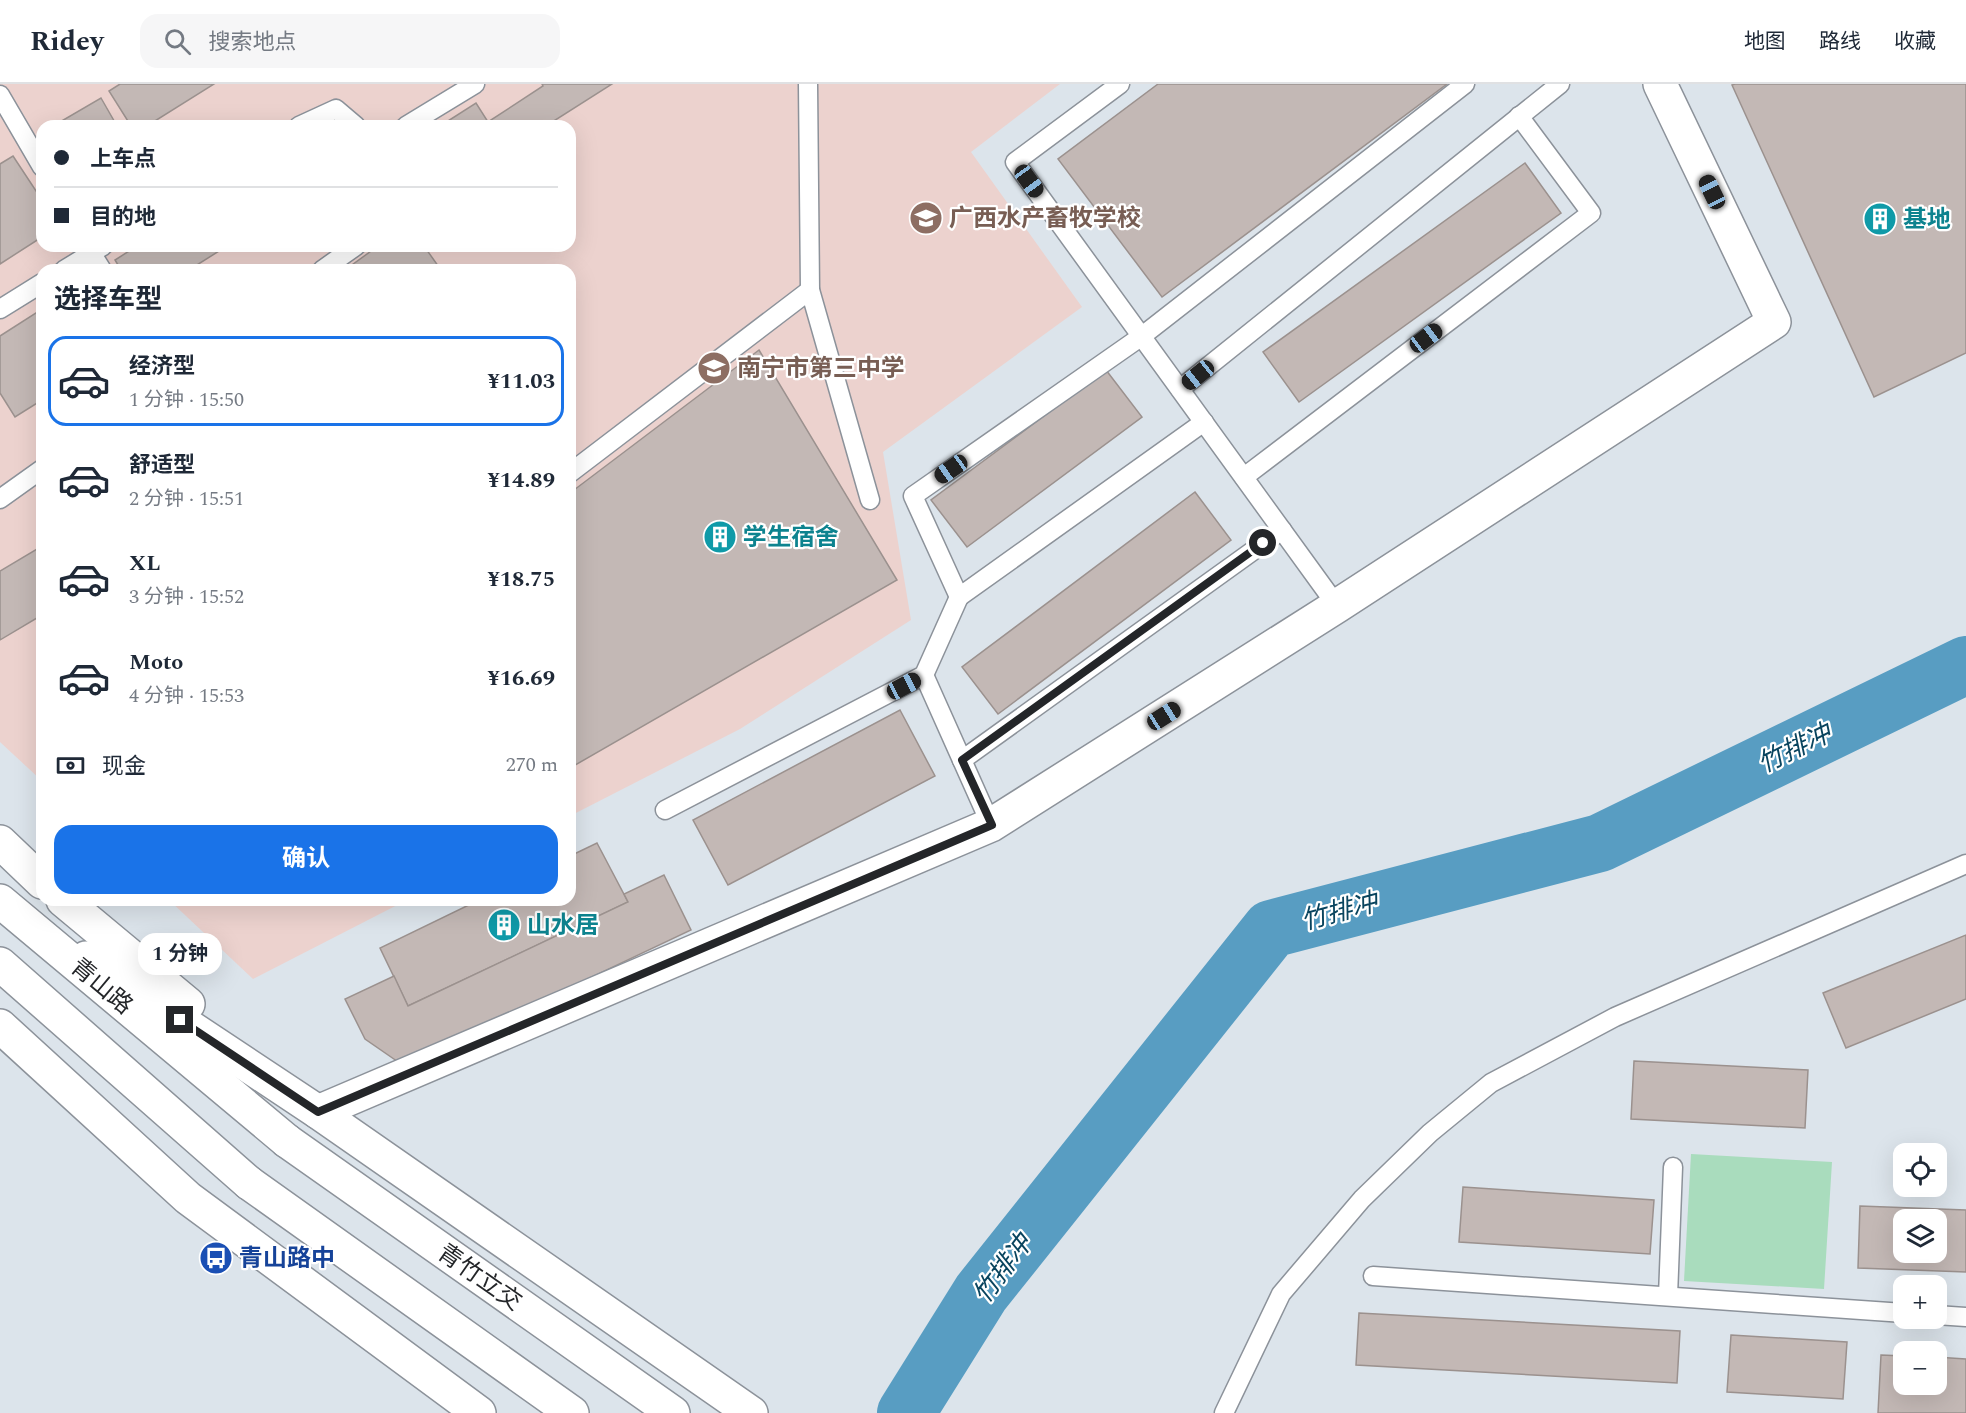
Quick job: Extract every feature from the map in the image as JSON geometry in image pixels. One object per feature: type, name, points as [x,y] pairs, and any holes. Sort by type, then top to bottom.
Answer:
[{"type":"main road","points":[[318,1112],[992,825],[1337,606],[1774,322],[1660,84]]},
{"type":"main road","points":[[0,842],[36,875]]},
{"type":"main road","points":[[0,901],[318,1112],[744,1409]]},
{"type":"main road","name":"青山路","points":[[0,901],[287,1142]]},
{"type":"main road","points":[[70,906],[318,1112]]},
{"type":"main road","name":"青山路","points":[[0,964],[249,1184],[572,1413]]},
{"type":"main road","points":[[0,1026],[188,1198],[479,1413]]},
{"type":"main road","name":"青竹立交","points":[[287,1142],[673,1413]]},
{"type":"lane","points":[[416,120],[475,84]]},
{"type":"lane","points":[[808,84],[810,290],[870,500]]},
{"type":"lane","points":[[1120,84],[1015,162],[1337,606]]},
{"type":"lane","points":[[959,597],[913,496],[1142,336],[1465,84]]},
{"type":"lane","points":[[1180,389],[1560,84]]},
{"type":"lane","points":[[0,95],[7,122],[36,159]]},
{"type":"lane","points":[[311,120],[336,108],[349,120]]},
{"type":"lane","points":[[1244,477],[1591,213],[1519,116]]},
{"type":"lane","points":[[72,264],[89,252]]},
{"type":"lane","points":[[330,264],[348,252]]},
{"type":"lane","points":[[0,309],[36,287]]},
{"type":"lane","points":[[576,468],[810,290]]},
{"type":"lane","points":[[665,810],[924,675],[959,597],[1204,422]]},
{"type":"lane","points":[[0,499],[36,473]]},
{"type":"lane","points":[[962,760],[1282,530]]},
{"type":"lane","points":[[924,675],[992,825]]},
{"type":"lane","points":[[1224,1413],[1281,1294],[1362,1199],[1430,1133],[1491,1083],[1547,1051],[1615,1017],[1966,864]]},
{"type":"lane","points":[[1668,1296],[1673,1167]]},
{"type":"lane","points":[[1373,1276],[1893,1311]]},
{"type":"lane","points":[[1947,1316],[1966,1317]]},
{"type":"shaded area","name":"南宁市第三中学","points":[[0,84],[1060,84],[971,152],[1082,307],[883,452],[911,620],[740,729],[576,813],[576,264],[36,264],[36,775],[0,742]]},
{"type":"shaded area","points":[[175,906],[395,906],[253,979]]},
{"type":"green space","points":[[1691,1154],[1832,1162],[1824,1289],[1684,1281]]},
{"type":"building","points":[[120,84],[214,84],[157,120],[127,120],[109,91]]},
{"type":"building","points":[[542,84],[612,84],[555,120],[491,120],[543,86]]},
{"type":"building","points":[[1158,84],[1447,84],[1162,297],[1058,159]]},
{"type":"building","name":"基地","points":[[1966,84],[1966,353],[1874,397],[1732,85]]},
{"type":"building","points":[[101,98],[114,120],[63,120]]},
{"type":"building","points":[[476,103],[487,120],[449,120]]},
{"type":"building","points":[[13,156],[36,191],[36,241],[0,264],[0,164]]},
{"type":"building","points":[[1525,163],[1561,213],[1299,402],[1263,352]]},
{"type":"building","points":[[128,252],[218,252],[198,264],[117,264],[115,260]]},
{"type":"building","points":[[370,252],[428,252],[437,264],[353,264]]},
{"type":"building","points":[[36,313],[36,404],[15,417],[0,393],[0,336]]},
{"type":"building","name":"学生宿舍","points":[[759,350],[897,580],[576,765],[576,488]]},
{"type":"building","points":[[1106,370],[1142,417],[967,547],[931,500]]},
{"type":"building","points":[[1195,492],[1231,540],[998,714],[962,667]]},
{"type":"building","points":[[36,550],[36,619],[0,640],[0,571]]},
{"type":"building","points":[[900,710],[935,776],[728,885],[693,820]]},
{"type":"building","name":"山水居","points":[[597,843],[628,902],[408,1006],[380,948],[467,906],[576,906],[576,853]]},
{"type":"building","points":[[664,875],[691,930],[404,1066],[365,1039],[345,999],[394,976],[408,1006],[628,902],[624,894]]},
{"type":"building","points":[[1966,935],[1966,999],[1846,1048],[1823,993]]},
{"type":"building","points":[[1634,1061],[1808,1070],[1805,1128],[1631,1119]]},
{"type":"building","points":[[1463,1187],[1654,1200],[1650,1254],[1459,1242]]},
{"type":"building","points":[[1860,1206],[1940,1209],[1893,1209],[1893,1263],[1947,1263],[1947,1209],[1966,1210],[1966,1272],[1858,1268]]},
{"type":"building","points":[[1359,1313],[1680,1331],[1677,1383],[1356,1365]]},
{"type":"building","points":[[1731,1335],[1847,1342],[1843,1399],[1727,1392]]},
{"type":"building","points":[[1881,1355],[1893,1356],[1893,1395],[1947,1395],[1947,1358],[1966,1359],[1966,1413],[1878,1413]]},
{"type":"waterway","name":"竹排冲","points":[[906,1413],[981,1293],[1271,929],[1600,843],[1966,665]]},
{"type":"place","name":"广西水产畜牧学校","points":[[926,218]]},
{"type":"place","name":"基地","points":[[1880,219]]},
{"type":"place","name":"南宁市第三中学","points":[[714,368]]},
{"type":"place","name":"学生宿舍","points":[[720,537]]},
{"type":"place","name":"山水居","points":[[504,925]]},
{"type":"place","name":"青山路中","points":[[216,1258]]},
{"type":"route","points":[[180,1020],[318,1112],[992,825],[962,760],[1263,543]]}]
